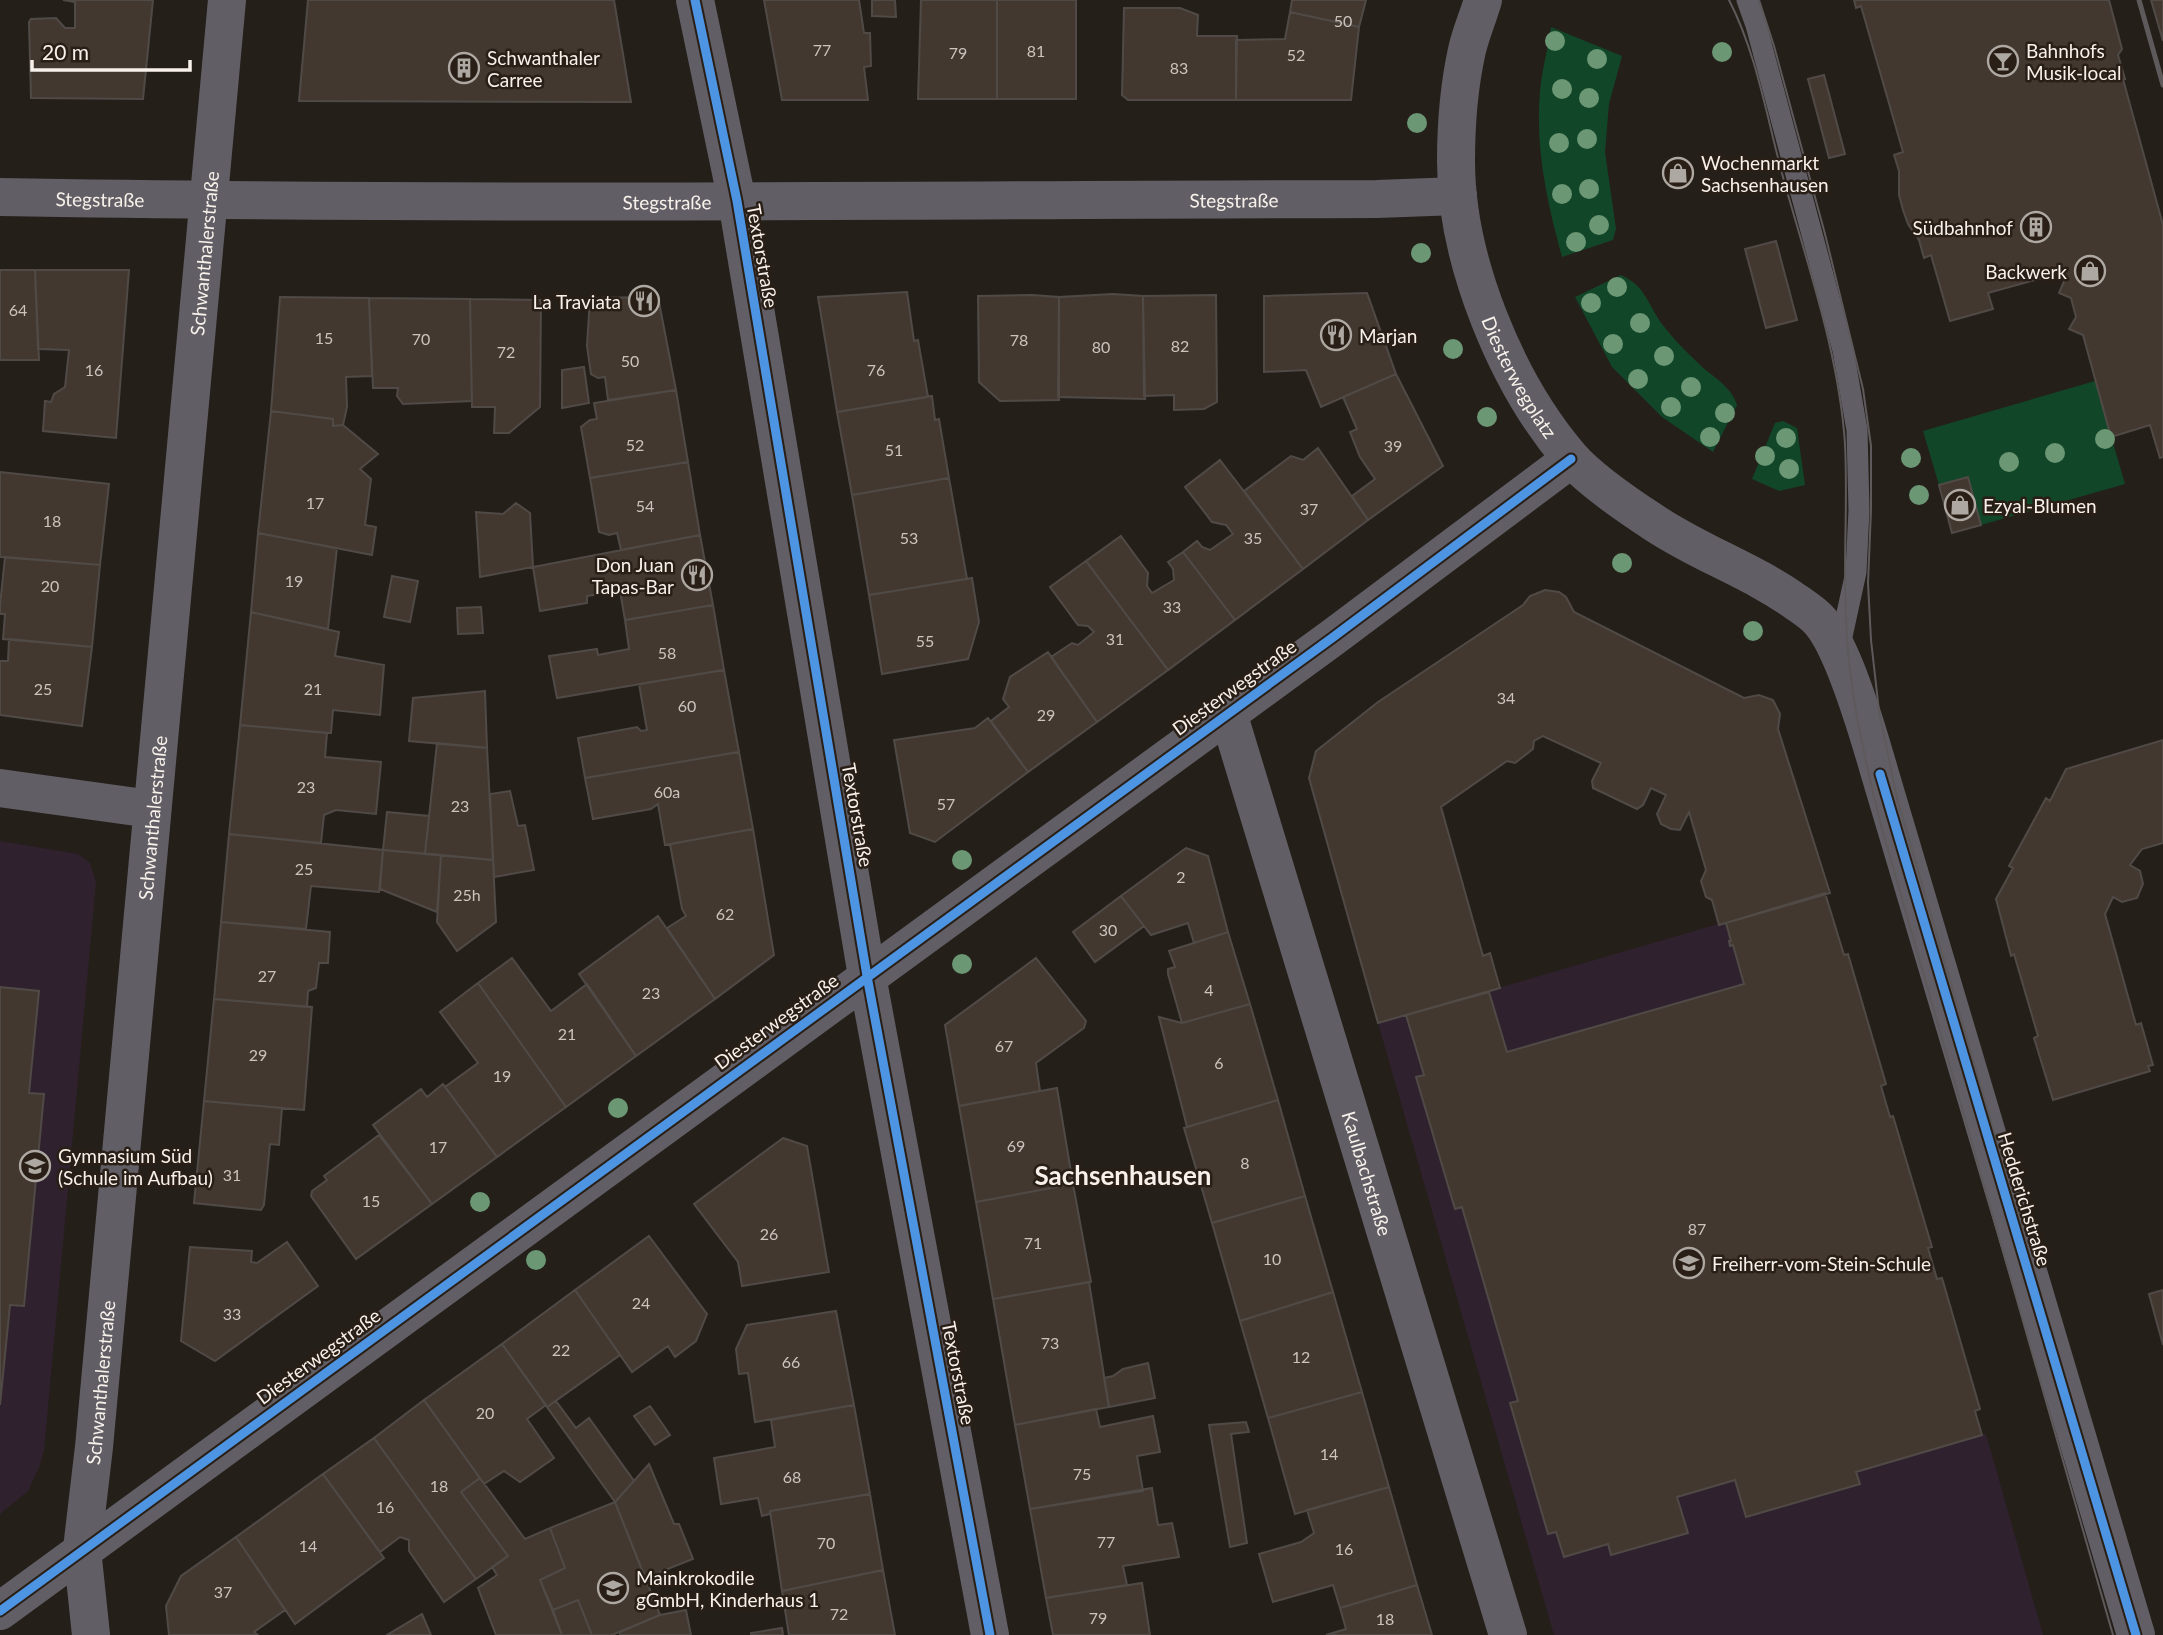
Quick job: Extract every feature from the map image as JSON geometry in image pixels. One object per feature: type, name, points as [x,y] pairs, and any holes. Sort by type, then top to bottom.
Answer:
[{"type":"street","name":"Schwanthalerstraße","points":[[91,1635],[82,1549],[94,1447],[227,0]]},
{"type":"street","name":"Textorstraße","points":[[695,0],[737,201],[867,976],[990,1635]]},
{"type":"street","name":"Diesterwegplatz","points":[[1483,0],[1467,51],[1460,98],[1456,161],[1458,196],[1469,253],[1492,324],[1509,364],[1536,412],[1571,458],[1618,498],[1653,522],[1694,547],[1752,574],[1818,618],[1839,652]]},
{"type":"street","name":"Stegstraße","points":[[0,197],[208,201],[737,201],[1377,199],[1458,196]]},
{"type":"street","name":"Diesterwegstraße","points":[[0,1611],[1228,713],[1571,458]]},
{"type":"street","name":"Hedderichstraße","points":[[1839,652],[1880,774],[2136,1635]]},
{"type":"street","name":"Kaulbachstraße","points":[[1228,713],[1508,1635]]},
{"type":"street","points":[[0,788],[151,810]]},
{"type":"lane","points":[[1747,0],[1841,341],[1857,430],[1860,510],[1856,572],[1839,652]]},
{"type":"shaded area","name":"Gymnasium Süd (Schule im Aufbau)","points":[[0,841],[78,854],[90,863],[96,883],[44,1450],[28,1491],[0,1514]]},
{"type":"shaded area","name":"Freiherr-vom-Stein-Schule","points":[[1825,893],[1843,954],[1848,954],[1886,1084],[1881,1086],[1890,1117],[1893,1116],[1932,1247],[1928,1249],[1937,1279],[1942,1278],[1980,1409],[1975,1411],[1982,1435],[1986,1434],[2043,1635],[1554,1635],[1378,1023]]},
{"type":"green space","points":[[1551,27],[1622,56],[1609,104],[1605,152],[1616,229],[1613,240],[1562,257],[1547,196],[1539,134],[1540,91]]},
{"type":"green space","points":[[1621,275],[1637,286],[1670,334],[1726,387],[1734,398],[1737,405],[1713,452],[1662,417],[1612,367],[1575,297]]},
{"type":"green space","points":[[2095,381],[2125,484],[1981,525],[1968,477],[1939,485],[1923,431]]},
{"type":"green space","points":[[1783,421],[1797,428],[1805,485],[1779,491],[1752,479],[1775,423]]},
{"type":"building","points":[[63,0],[153,0],[143,99],[31,98],[29,22],[31,19],[56,18],[65,28],[75,28],[75,2]]},
{"type":"building","name":"Schwanthaler Carree","points":[[308,0],[614,0],[631,102],[299,101]]},
{"type":"building","points":[[764,0],[859,0],[864,33],[870,33],[871,66],[864,67],[868,100],[782,100]]},
{"type":"building","points":[[872,0],[895,0],[896,17],[872,16]]},
{"type":"building","points":[[921,0],[997,0],[997,99],[918,99]]},
{"type":"building","points":[[997,0],[1076,0],[1076,99],[997,99]]},
{"type":"building","points":[[1292,0],[1366,0],[1359,27],[1290,12]]},
{"type":"building","name":"Südbahnhof","points":[[1854,0],[2109,0],[2122,49],[2118,55],[2123,79],[2163,225],[2163,457],[2160,458],[2150,425],[2111,437],[2083,335],[2069,329],[2076,317],[2071,298],[2059,293],[2065,279],[2064,272],[1988,293],[1993,309],[1950,321],[1931,255],[1924,258],[1919,240],[1908,224],[1903,210],[1899,195],[1899,171],[1894,155],[1903,152],[1861,6],[1856,8]]},
{"type":"building","points":[[2151,0],[2163,0],[2163,41]]},
{"type":"building","points":[[1124,8],[1180,8],[1198,15],[1197,36],[1237,36],[1236,100],[1128,100],[1122,95]]},
{"type":"building","points":[[1290,12],[1359,27],[1351,100],[1236,100],[1236,40],[1285,39]]},
{"type":"building","points":[[1824,75],[1845,154],[1829,158],[1808,79]]},
{"type":"building","points":[[1776,241],[1797,320],[1766,328],[1745,249]]},
{"type":"building","points":[[0,270],[35,270],[39,360],[0,360]]},
{"type":"building","points":[[35,270],[129,270],[116,438],[43,431],[45,401],[51,402],[54,394],[65,387],[69,350],[38,349]]},
{"type":"building","points":[[907,292],[914,341],[918,340],[928,397],[837,412],[818,297]]},
{"type":"building","points":[[1367,293],[1396,374],[1321,407],[1306,370],[1264,372],[1264,296]]},
{"type":"building","points":[[1113,294],[1143,296],[1145,399],[1058,397],[1059,297]]},
{"type":"building","points":[[1216,295],[1217,402],[1204,409],[1174,410],[1174,395],[1144,396],[1143,296]]},
{"type":"building","points":[[978,296],[1059,297],[1059,400],[1000,401],[979,382]]},
{"type":"building","points":[[280,297],[369,298],[372,376],[346,377],[347,407],[343,425],[333,426],[333,419],[271,411]]},
{"type":"building","points":[[658,297],[676,390],[608,400],[605,377],[598,378],[591,374],[587,346],[590,298]]},
{"type":"building","points":[[369,298],[470,299],[472,401],[403,404],[397,396],[398,388],[373,388]]},
{"type":"building","points":[[470,299],[541,300],[540,407],[509,433],[494,433],[495,407],[472,407]]},
{"type":"building","points":[[584,367],[589,403],[562,408],[562,370]]},
{"type":"building","points":[[1396,374],[1443,466],[1368,520],[1352,496],[1375,479],[1360,457],[1350,432],[1357,429],[1343,397]]},
{"type":"building","points":[[676,390],[688,462],[590,478],[581,427],[590,420],[597,419],[594,403]]},
{"type":"building","points":[[932,396],[935,420],[939,419],[949,478],[852,495],[837,412]]},
{"type":"building","points":[[271,411],[333,419],[333,426],[343,425],[378,454],[360,469],[371,479],[365,525],[376,527],[372,555],[258,533]]},
{"type":"building","points":[[1318,448],[1368,520],[1303,569],[1244,491],[1291,456],[1303,460]]},
{"type":"building","points":[[1220,460],[1303,569],[1235,620],[1183,552],[1197,541],[1210,550],[1233,534],[1226,525],[1212,522],[1185,487]]},
{"type":"building","points":[[688,462],[700,535],[621,550],[617,533],[609,535],[599,532],[590,478]]},
{"type":"building","points":[[0,472],[109,484],[100,565],[0,557]]},
{"type":"building","name":"Ezyal-Blumen","points":[[1968,477],[1981,525],[1952,533],[1939,485]]},
{"type":"building","points":[[949,478],[967,579],[869,595],[852,495]]},
{"type":"building","points":[[516,503],[530,513],[533,567],[480,577],[476,512],[503,514]]},
{"type":"building","points":[[258,533],[337,548],[328,629],[251,612]]},
{"type":"building","points":[[700,535],[713,605],[625,620],[620,591],[587,596],[587,603],[540,611],[533,567]]},
{"type":"building","points":[[1121,536],[1148,573],[1147,586],[1152,593],[1174,580],[1173,569],[1168,562],[1183,552],[1235,620],[1168,670],[1086,561]]},
{"type":"building","points":[[5,557],[100,565],[92,647],[3,639],[5,614],[0,614],[0,605]]},
{"type":"building","points":[[1086,561],[1168,670],[1097,722],[1051,657],[1072,643],[1078,645],[1094,632],[1088,626],[1078,625],[1050,587]]},
{"type":"building","points":[[392,576],[418,581],[410,622],[384,617]]},
{"type":"building","points":[[972,578],[979,622],[968,659],[882,674],[869,595]]},
{"type":"building","points":[[1545,590],[1559,592],[1566,597],[1574,612],[1744,698],[1759,695],[1773,700],[1780,714],[1778,729],[1830,893],[1719,925],[1712,900],[1706,897],[1701,881],[1706,870],[1689,812],[1680,830],[1661,824],[1657,814],[1666,795],[1651,788],[1643,805],[1637,809],[1593,788],[1592,781],[1601,763],[1543,736],[1534,741],[1533,749],[1515,763],[1507,761],[1441,807],[1483,956],[1490,953],[1500,988],[1378,1023],[1309,778],[1316,751],[1378,702],[1523,605],[1530,596]]},
{"type":"building","points":[[713,605],[724,670],[557,698],[549,656],[597,649],[598,655],[629,649],[625,620]]},
{"type":"building","points":[[481,607],[483,633],[458,634],[457,608]]},
{"type":"building","points":[[251,612],[339,632],[335,656],[384,665],[380,715],[333,710],[331,733],[240,725]]},
{"type":"building","points":[[9,639],[92,647],[82,726],[0,715],[0,661],[8,661]]},
{"type":"building","points":[[1048,652],[1097,722],[1028,772],[991,721],[1009,707],[1003,699],[1010,677]]},
{"type":"building","points":[[724,670],[739,752],[585,778],[578,738],[637,727],[641,731],[647,730],[639,684]]},
{"type":"building","points":[[485,691],[487,748],[409,741],[413,698]]},
{"type":"building","points":[[988,718],[1028,772],[935,842],[910,833],[894,740],[975,728]]},
{"type":"building","points":[[240,725],[327,733],[325,757],[381,762],[376,814],[336,810],[324,815],[321,843],[229,834]]},
{"type":"building","points":[[2163,740],[2163,843],[2142,849],[2130,865],[2140,871],[2143,884],[2137,898],[2122,902],[2113,897],[2105,914],[2136,1025],[2141,1023],[2153,1065],[2148,1066],[2150,1071],[2053,1100],[2034,1038],[2038,1036],[2014,954],[2011,956],[1996,899],[2013,868],[2009,866],[2046,798],[2050,801],[2066,769]]},
{"type":"building","points":[[437,743],[487,748],[493,860],[425,854]]},
{"type":"building","points":[[739,752],[753,829],[665,845],[658,804],[651,809],[593,819],[585,778]]},
{"type":"building","points":[[510,791],[518,826],[525,825],[534,870],[494,877],[490,794]]},
{"type":"building","points":[[387,812],[429,816],[425,854],[383,850]]},
{"type":"building","points":[[753,829],[774,955],[715,999],[667,928],[686,916],[682,909],[670,844]]},
{"type":"building","points":[[229,834],[383,850],[379,892],[311,886],[306,929],[221,922]]},
{"type":"building","points":[[1186,848],[1208,856],[1228,932],[1194,943],[1188,923],[1151,935],[1121,896]]},
{"type":"building","points":[[383,850],[441,855],[437,912],[380,889]]},
{"type":"building","points":[[441,855],[493,860],[496,922],[457,951],[437,922]]},
{"type":"building","name":"Freiherr-vom-Stein-Schule","points":[[1825,893],[1844,955],[1848,954],[1886,1084],[1881,1086],[1890,1117],[1893,1116],[1932,1247],[1928,1248],[1937,1279],[1942,1278],[1980,1409],[1975,1411],[1982,1435],[1856,1472],[1860,1484],[1746,1517],[1735,1480],[1677,1497],[1688,1533],[1611,1555],[1608,1544],[1564,1557],[1556,1532],[1548,1534],[1510,1403],[1518,1401],[1462,1207],[1455,1209],[1416,1077],[1424,1075],[1406,1015],[1489,992],[1507,1052],[1744,984],[1733,945],[1730,946],[1726,923]]},
{"type":"building","points":[[1121,896],[1144,926],[1095,962],[1073,932]]},
{"type":"building","points":[[658,916],[715,999],[636,1056],[579,974]]},
{"type":"building","points":[[221,922],[330,932],[328,963],[319,963],[316,988],[308,991],[307,1007],[214,999]]},
{"type":"building","points":[[1228,932],[1250,1004],[1182,1023],[1168,974],[1168,969],[1175,967],[1169,951]]},
{"type":"building","points":[[512,958],[551,1011],[587,984],[636,1056],[566,1107],[478,983]]},
{"type":"building","points":[[1036,958],[1086,1021],[1084,1028],[1036,1063],[1040,1091],[959,1106],[945,1025]]},
{"type":"building","points":[[478,983],[566,1107],[497,1157],[445,1087],[478,1063],[440,1012]]},
{"type":"building","points":[[0,987],[39,991],[29,1093],[44,1094],[24,1306],[10,1305],[0,1405]]},
{"type":"building","points":[[214,999],[312,1007],[304,1110],[204,1101]]},
{"type":"building","points":[[1250,1004],[1278,1100],[1187,1127],[1159,1017],[1182,1023]]},
{"type":"building","points":[[443,1084],[497,1157],[432,1204],[373,1125],[421,1089],[427,1097]]},
{"type":"building","points":[[1057,1088],[1073,1184],[976,1202],[959,1106]]},
{"type":"building","points":[[1278,1100],[1305,1196],[1212,1223],[1184,1128]]},
{"type":"building","points":[[204,1101],[282,1108],[279,1145],[270,1144],[264,1205],[261,1210],[194,1203]]},
{"type":"building","points":[[379,1135],[432,1204],[356,1259],[311,1196],[312,1191],[327,1180],[324,1176]]},
{"type":"building","points":[[783,1138],[807,1146],[829,1272],[742,1286],[738,1262],[694,1204]]},
{"type":"building","points":[[1073,1184],[1091,1282],[993,1299],[976,1202]]},
{"type":"building","points":[[1305,1196],[1333,1292],[1240,1321],[1212,1223]]},
{"type":"building","points":[[649,1236],[707,1314],[696,1341],[675,1357],[668,1346],[632,1372],[575,1290]]},
{"type":"building","points":[[287,1242],[318,1286],[215,1361],[181,1341],[190,1247],[252,1251],[251,1262],[257,1263]]},
{"type":"building","points":[[1089,1282],[1109,1407],[1015,1425],[993,1299]]},
{"type":"building","points":[[575,1290],[620,1355],[547,1407],[502,1344]]},
{"type":"building","points":[[2163,1290],[2163,1345],[2149,1294]]},
{"type":"building","points":[[1333,1292],[1362,1392],[1268,1418],[1240,1321]]},
{"type":"building","points":[[836,1311],[854,1405],[755,1422],[748,1373],[739,1374],[736,1349],[747,1325]]},
{"type":"building","points":[[502,1344],[546,1405],[527,1419],[554,1458],[520,1482],[504,1471],[484,1484],[424,1400]]},
{"type":"building","points":[[1148,1363],[1155,1398],[1109,1407],[1104,1378],[1123,1369]]},
{"type":"building","points":[[1362,1392],[1389,1487],[1295,1514],[1268,1418]]},
{"type":"building","points":[[424,1400],[480,1478],[461,1492],[508,1556],[476,1579],[374,1438]]},
{"type":"building","points":[[556,1401],[576,1428],[589,1418],[634,1481],[615,1502],[547,1407]]},
{"type":"building","points":[[854,1405],[870,1494],[770,1511],[770,1514],[762,1516],[758,1498],[721,1504],[714,1458],[775,1447],[771,1420]]},
{"type":"building","points":[[650,1406],[670,1435],[655,1445],[634,1416]]},
{"type":"building","points":[[1096,1409],[1100,1427],[1153,1416],[1160,1452],[1137,1456],[1143,1491],[1030,1509],[1015,1425]]},
{"type":"building","points":[[1246,1422],[1249,1432],[1231,1434],[1247,1543],[1230,1547],[1209,1425]]},
{"type":"building","points":[[374,1438],[476,1579],[444,1602],[409,1551],[409,1540],[400,1537],[380,1552],[323,1474]]},
{"type":"building","points":[[649,1464],[674,1524],[679,1524],[693,1559],[645,1578],[615,1502]]},
{"type":"building","points":[[323,1474],[384,1558],[295,1624],[236,1537]]},
{"type":"building","points":[[480,1478],[525,1539],[550,1528],[565,1568],[540,1580],[562,1635],[496,1635],[478,1588],[497,1575],[492,1567],[508,1556],[461,1492]]},
{"type":"building","points":[[1389,1487],[1417,1585],[1340,1608],[1333,1585],[1273,1602],[1259,1554],[1301,1542],[1314,1533],[1307,1510]]},
{"type":"building","points":[[1152,1488],[1158,1525],[1172,1523],[1179,1557],[1123,1566],[1127,1585],[1046,1598],[1030,1509]]},
{"type":"building","points":[[870,1494],[883,1570],[782,1591],[770,1511]]},
{"type":"building","points":[[615,1502],[660,1615],[612,1635],[592,1635],[578,1600],[553,1610],[540,1580],[565,1568],[550,1528]]},
{"type":"building","points":[[236,1537],[285,1610],[254,1632],[258,1635],[169,1635],[166,1606],[181,1576]]},
{"type":"building","points":[[883,1570],[895,1635],[789,1635],[782,1591]]},
{"type":"building","points":[[1142,1583],[1150,1635],[1053,1635],[1046,1598]]},
{"type":"building","points":[[1417,1585],[1432,1635],[1326,1635],[1346,1629],[1340,1608]]},
{"type":"building","points":[[578,1600],[592,1635],[562,1635],[553,1610]]},
{"type":"building","points":[[686,1610],[691,1635],[620,1635],[620,1632],[660,1615]]},
{"type":"building","points":[[422,1614],[431,1635],[387,1635]]},
{"type":"building","points":[[782,1628],[783,1635],[751,1635],[751,1633]]},
{"type":"tram line","points":[[1729,0],[1754,64],[1821,309],[1836,376],[1845,444],[1847,645],[1858,721],[1874,797],[2113,1635]]},
{"type":"tram line","points":[[1759,0],[1825,234],[1863,389],[1871,446],[1868,583],[1871,640],[1879,711],[1897,798],[2140,1635]]},
{"type":"railway","points":[[2139,0],[2163,85]]},
{"type":"cycle path","points":[[695,0],[737,201],[867,976],[990,1635]]},
{"type":"cycle path","points":[[0,1611],[1332,638],[1571,459]]},
{"type":"cycle path","points":[[1880,774],[2136,1635]]},
{"type":"place","name":"Bahnhofs Musik-local","points":[[2003,61]]},
{"type":"place","name":"Schwanthaler Carree","points":[[464,68]]},
{"type":"place","name":"Wochenmarkt Sachsenhausen","points":[[1678,173]]},
{"type":"place","name":"Südbahnhof","points":[[2036,227]]},
{"type":"place","name":"Backwerk","points":[[2090,271]]},
{"type":"place","name":"La Traviata","points":[[644,301]]},
{"type":"place","name":"Marjan","points":[[1336,335]]},
{"type":"place","name":"Ezyal-Blumen","points":[[1960,505]]},
{"type":"place","name":"Don Juan Tapas-Bar","points":[[697,575]]},
{"type":"place","name":"Gymnasium Süd (Schule im Aufbau)","points":[[35,1166]]},
{"type":"place","name":"Freiherr-vom-Stein-Schule","points":[[1689,1263]]},
{"type":"place","name":"Mainkrokodile gGmbH, Kinderhaus 1","points":[[613,1588]]},
{"type":"district","name":"Sachsenhausen","points":[[1123,1175]]}]
